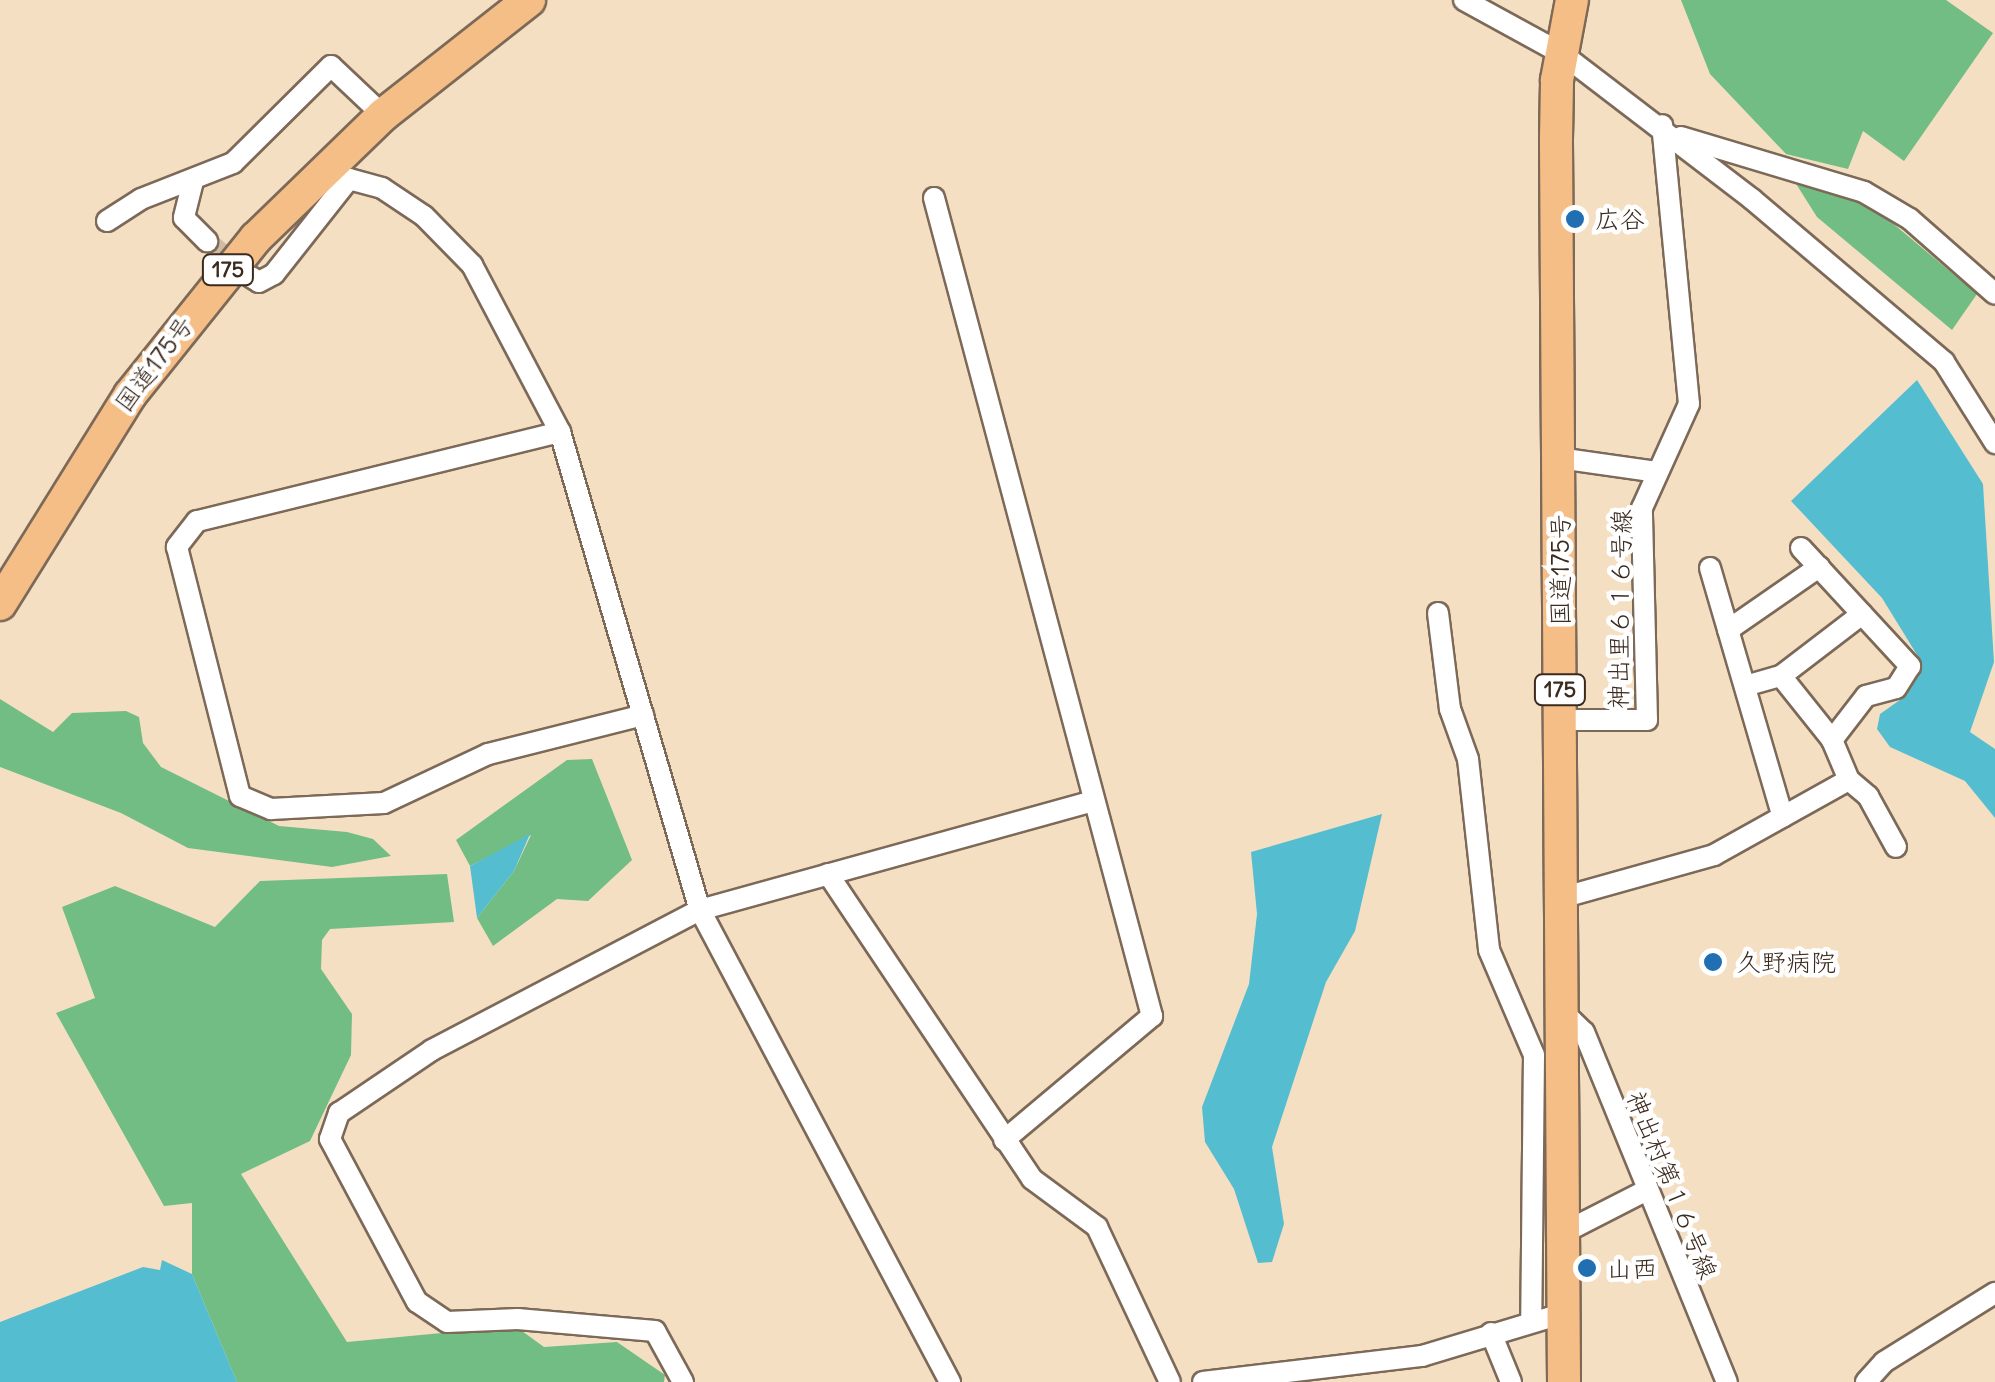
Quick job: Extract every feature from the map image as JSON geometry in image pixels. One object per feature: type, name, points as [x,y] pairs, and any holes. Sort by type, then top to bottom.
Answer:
[{"type":"highway","name":"国道175号","points":[[0,604],[82,467],[171,339],[256,238],[342,169],[382,115],[529,0]]},
{"type":"highway","name":"国道175号","points":[[1564,1382],[1561,53],[1572,0]]},
{"type":"street","points":[[1464,0],[1503,9],[1669,131],[1944,362],[1995,443]]},
{"type":"street","points":[[107,221],[249,151],[331,66],[382,115]]},
{"type":"street","points":[[1669,131],[1864,192],[1910,220],[1995,294]]},
{"type":"street","name":"神出里６１６号線","points":[[1560,720],[1646,720],[1642,508],[1689,404],[1669,131]]},
{"type":"street","points":[[250,277],[259,282],[274,274],[342,169],[382,188],[424,216],[472,265],[560,432],[700,910],[950,1382]]},
{"type":"street","points":[[192,181],[184,218],[207,241]]},
{"type":"street","points":[[934,198],[1020,503],[1152,1016],[1004,1140]]},
{"type":"street","points":[[560,432],[197,521],[177,547],[240,796],[272,809],[384,804],[488,754],[644,715]]},
{"type":"street","points":[[1559,458],[1656,472]]},
{"type":"street","points":[[1802,548],[1910,666],[1896,688],[1866,696],[1832,740]]},
{"type":"street","points":[[1728,630],[1818,567]]},
{"type":"street","points":[[1710,568],[1783,817]]},
{"type":"street","points":[[1438,613],[1450,709],[1468,758],[1489,950],[1534,1055],[1531,1322]]},
{"type":"street","points":[[1744,686],[1781,676],[1862,614]]},
{"type":"street","points":[[1781,676],[1832,740],[1849,780],[1868,796],[1896,847]]},
{"type":"street","points":[[1561,898],[1714,855],[1849,780]]},
{"type":"street","points":[[683,1382],[655,1332],[518,1319],[447,1322],[417,1302],[330,1139],[339,1113],[432,1050],[700,910],[1094,800]]},
{"type":"street","points":[[828,874],[1032,1178],[1097,1226],[1170,1382]]},
{"type":"street","name":"神出村第１６号線","points":[[1563,1012],[1584,1032],[1645,1191],[1727,1382]]},
{"type":"street","points":[[1564,1233],[1645,1191]]},
{"type":"street","points":[[1866,1382],[1884,1362],[1995,1292]]},
{"type":"street","points":[[1203,1382],[1422,1356],[1564,1313]]},
{"type":"street","points":[[1491,1333],[1512,1382]]},
{"type":"green space","points":[[1681,0],[1946,0],[1993,33],[1904,161],[1863,131],[1848,169],[1786,154],[1710,74]]},
{"type":"green space","points":[[1793,179],[1865,200],[1977,294],[1952,330],[1817,217]]},
{"type":"green space","points":[[0,699],[53,732],[72,713],[126,711],[139,717],[143,743],[161,767],[279,826],[347,832],[373,839],[391,856],[332,867],[188,848],[121,813],[0,767]]},
{"type":"green space","points":[[592,759],[632,860],[588,901],[557,899],[493,946],[477,918],[514,871],[531,835],[470,866],[456,840],[567,760]]},
{"type":"green space","points":[[447,874],[454,922],[330,929],[322,940],[321,969],[352,1014],[351,1055],[310,1141],[241,1174],[347,1342],[515,1326],[544,1347],[617,1342],[665,1375],[664,1382],[237,1382],[192,1274],[192,1203],[164,1206],[56,1013],[95,998],[62,907],[115,886],[215,927],[260,881]]},
{"type":"water","points":[[1917,380],[1983,484],[1994,662],[1970,732],[1995,749],[1995,818],[1965,781],[1890,747],[1877,729],[1880,714],[1907,695],[1922,663],[1882,598],[1791,501]]},
{"type":"water","points":[[1382,814],[1355,931],[1326,982],[1272,1147],[1284,1224],[1272,1262],[1258,1263],[1234,1189],[1205,1142],[1202,1107],[1249,984],[1257,914],[1251,852]]},
{"type":"water","points":[[530,834],[514,871],[477,918],[470,866]]},
{"type":"water","points":[[162,1260],[192,1274],[237,1382],[0,1382],[0,1322],[143,1267],[160,1270]]},
{"type":"tunnel","points":[[207,241],[244,272]]},
{"type":"place","name":"広谷","points":[[1575,219]]},
{"type":"place","name":"久野病院","points":[[1713,962]]},
{"type":"place","name":"山西","points":[[1587,1268]]}]
